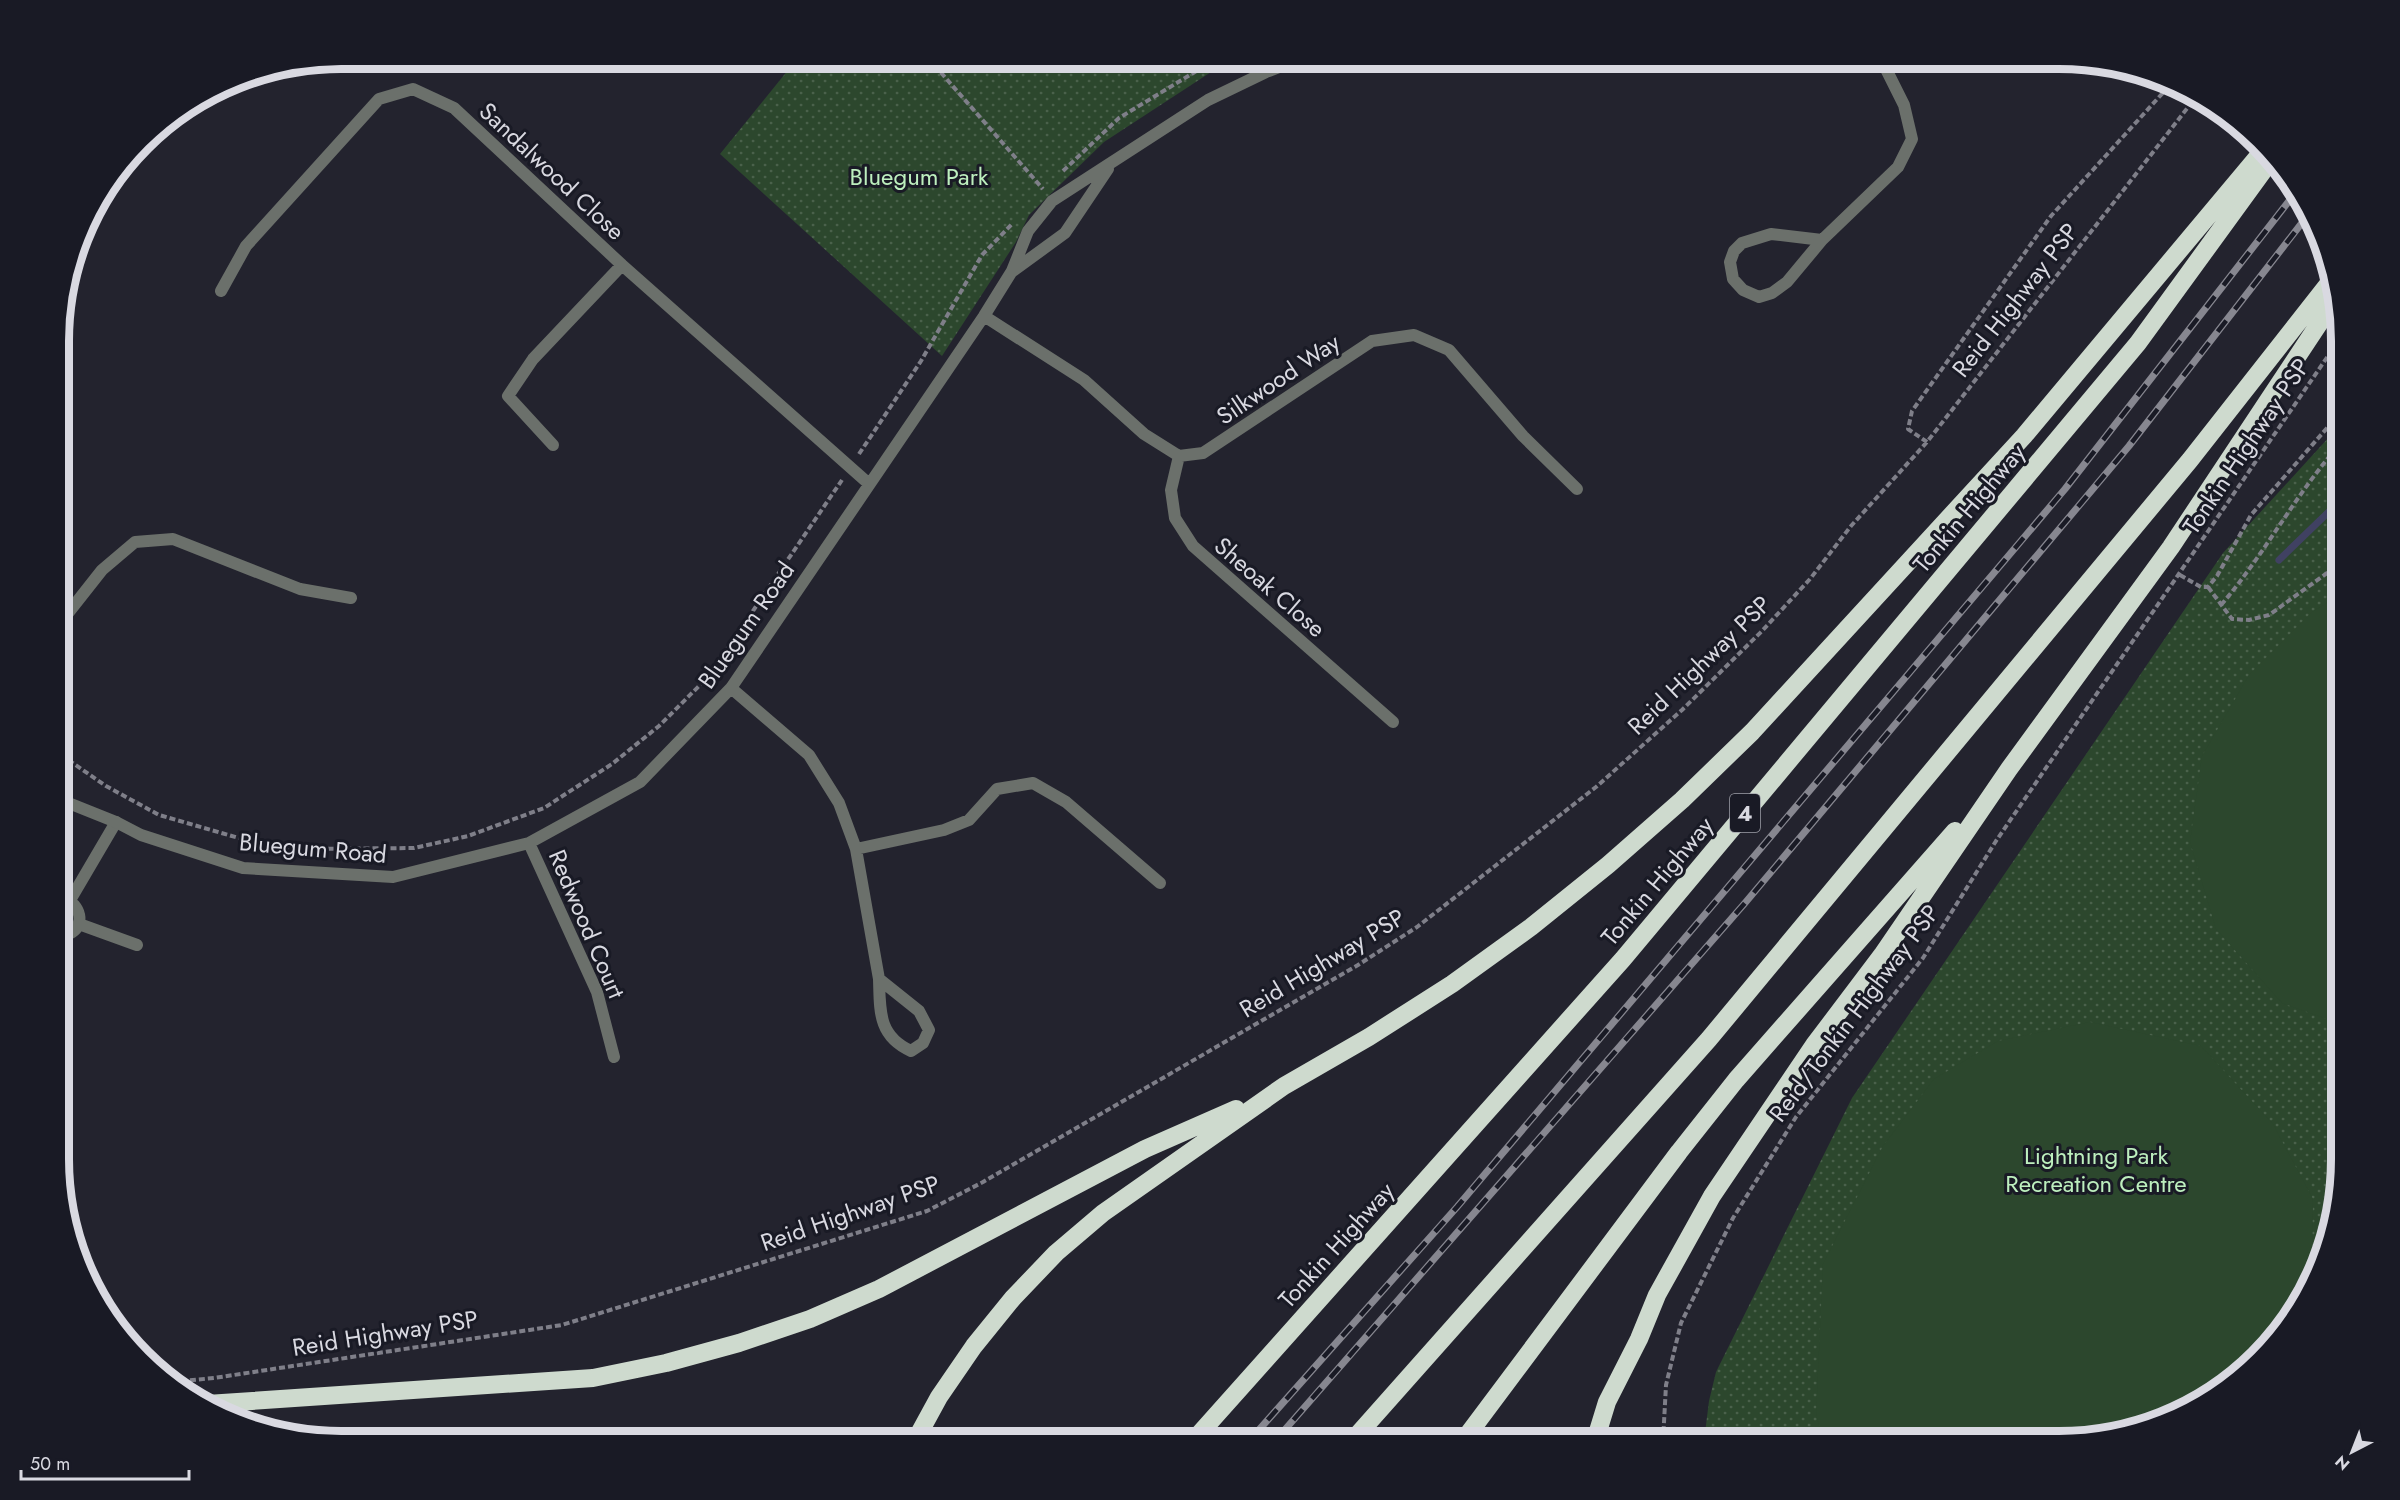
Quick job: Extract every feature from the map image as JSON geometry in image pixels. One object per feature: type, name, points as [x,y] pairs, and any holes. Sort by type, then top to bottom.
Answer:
[{"type":"highway","points":[[921,1431],[939,1398],[974,1346],[1013,1298],[1056,1253],[1119,1200],[1276,1092],[1452,984],[1608,865],[1682,800],[1752,732],[2024,436],[2258,156]]},
{"type":"highway","name":"Tonkin Highway","points":[[1202,1431],[1631,950],[2138,343],[2267,166]]},
{"type":"highway","points":[[1361,1431],[1709,1039],[2190,460],[2326,287]]},
{"type":"highway","points":[[1598,1431],[1607,1402],[1639,1339],[1657,1295],[1712,1196],[1808,1054],[1882,955],[2009,769],[2171,547],[2329,308]]},
{"type":"highway","points":[[1470,1431],[1679,1152],[1736,1080],[2009,769]]},
{"type":"highway","points":[[221,1403],[593,1378],[666,1363],[739,1343],[810,1319],[879,1289],[1145,1149],[1276,1092]]},
{"type":"street","name":"Bluegum Road","points":[[69,803],[141,835],[243,868],[393,877],[529,843],[640,782],[731,688],[868,483],[984,316],[1012,271],[1028,231],[1052,201],[1208,100],[1273,69]]},
{"type":"street","points":[[1822,240],[1770,234],[1742,243],[1734,251],[1730,262],[1733,279],[1743,290],[1759,297],[1772,293],[1787,282],[1822,240],[1898,167],[1912,139],[1904,105],[1886,69]]},
{"type":"street","name":"Sandalwood Close","points":[[221,291],[246,246],[379,99],[413,89],[454,108],[622,265],[868,483]]},
{"type":"street","name":"Bluegum Road","points":[[1012,271],[1065,232],[1110,165]]},
{"type":"street","points":[[553,445],[508,396],[533,359],[622,265]]},
{"type":"street","points":[[984,316],[1084,380],[1144,434],[1179,456]]},
{"type":"street","name":"Silkwood Way","points":[[1179,456],[1203,453],[1372,341],[1414,335],[1449,350],[1523,436],[1577,489]]},
{"type":"street","name":"Sheoak Close","points":[[1179,456],[1171,490],[1175,518],[1193,546],[1393,722]]},
{"type":"street","points":[[69,612],[102,570],[135,542],[173,539],[300,589],[351,598]]},
{"type":"street","points":[[731,688],[809,755],[839,803],[856,849],[879,980],[881,1020],[896,1044],[911,1051],[923,1042],[929,1030],[919,1011],[879,980]]},
{"type":"street","points":[[856,849],[944,831],[969,820],[997,789],[1034,783],[1066,802],[1160,883]]},
{"type":"street","points":[[69,896],[116,822]]},
{"type":"street","name":"Redwood Court","points":[[529,843],[597,992],[614,1057]]},
{"type":"street","points":[[69,905],[80,914],[79,924],[73,933],[69,934]]},
{"type":"street","points":[[79,924],[137,945]]},
{"type":"path","points":[[939,69],[1044,190]]},
{"type":"path","points":[[1061,174],[1119,118],[1200,69]]},
{"type":"path","points":[[1927,442],[1908,429],[1912,411],[2051,216],[2165,91]]},
{"type":"path","name":"Reid Highway PSP","points":[[183,1380],[562,1325],[927,1211],[983,1182],[1358,965],[1417,927],[1596,787],[1682,710],[1762,631],[1810,579],[1851,526],[1927,442],[2191,103]]},
{"type":"path","points":[[1036,198],[1052,182]]},
{"type":"path","points":[[69,761],[106,786],[159,815],[263,845],[301,849],[414,848],[468,836],[544,808],[612,764],[659,726],[708,677],[921,361],[982,255],[1013,222]]},
{"type":"path","name":"Tonkin Highway PSP","points":[[2180,574],[2331,352]]},
{"type":"path","points":[[2208,587],[2217,576],[2252,515],[2331,424]]},
{"type":"path","points":[[2222,605],[2240,583],[2316,471],[2331,454]]},
{"type":"path","points":[[2208,587],[2232,619],[2249,621],[2269,615],[2331,570]]},
{"type":"path","points":[[2180,574],[2201,587],[2208,587]]},
{"type":"path","name":"Reid/Tonkin Highway PSP","points":[[1664,1431],[1666,1385],[1681,1323],[1733,1218],[1796,1117],[1923,958],[1996,842],[2180,574]]},
{"type":"green space","name":"Bluegum Park","points":[[789,69],[1216,69],[1104,142],[1029,215],[1016,242],[942,356],[720,154]]},
{"type":"green space","name":"Lightning Park Recreation Centre","points":[[2331,435],[2331,1159],[2329,1194],[2322,1229],[2317,1246],[2295,1295],[2263,1338],[2224,1375],[2179,1403],[2146,1417],[2112,1426],[2059,1431],[1705,1431],[1716,1372],[1852,1098],[2223,553]]},
{"type":"green space","points":[[2331,600],[2331,1020],[2282,1003],[2216,929],[2190,842],[2202,756],[2249,675],[2312,612]]},
{"type":"green space","points":[[2090,1022],[2201,1046],[2273,1124],[2313,1199],[2312,1257],[2303,1279],[2275,1324],[2238,1363],[2195,1395],[2146,1417],[2094,1429],[2059,1431],[1821,1431],[1816,1416],[1823,1264],[1883,1146],[1934,1079],[1998,1041]]},
{"type":"waterway","points":[[2279,560],[2331,510]]},
{"type":"railway","points":[[1258,1431],[1457,1207],[2065,489],[2291,199]]},
{"type":"railway","points":[[1284,1431],[1745,903],[2129,446],[2303,221]]}]
